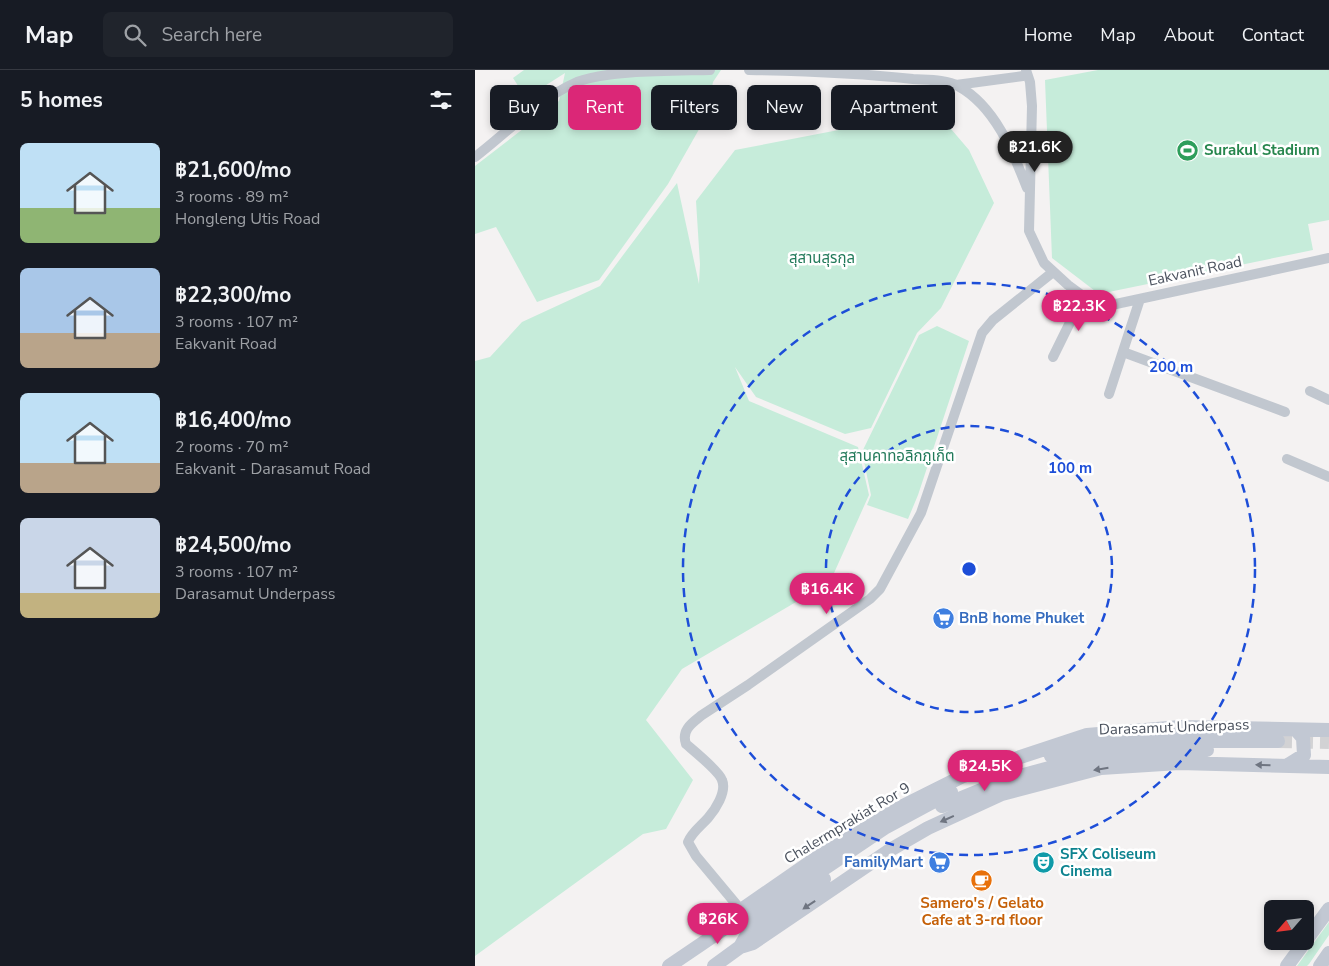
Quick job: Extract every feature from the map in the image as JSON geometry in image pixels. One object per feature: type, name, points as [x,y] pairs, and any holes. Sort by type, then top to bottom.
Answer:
[{"type":"main road","name":"Chalermprakiat Ror 9","points":[[669,966],[728,926],[741,910],[827,851],[901,807],[963,776],[1087,735],[1180,727],[1329,730]]},
{"type":"main road","points":[[1287,766],[1304,756],[1303,738],[1296,730]]},
{"type":"main road","name":"Darasamut Underpass","points":[[728,926],[742,924],[886,827],[973,780],[1029,761],[1086,747],[1164,741],[1278,746],[1125,753],[1087,758],[1008,779],[966,795],[911,821],[866,849],[748,933],[740,947]]},
{"type":"main road","points":[[714,966],[740,947],[753,943],[890,850],[928,828],[1002,794],[1101,768],[1179,763],[1329,768]]},
{"type":"main road","points":[[1287,966],[1329,909]]},
{"type":"main road","points":[[1320,966],[1329,953]]},
{"type":"street","points":[[475,157],[537,107],[558,92],[578,82],[608,74],[709,70]]},
{"type":"street","name":"Eakvanit Road","points":[[749,70],[857,73],[937,81],[957,85],[973,96],[990,115],[1005,137],[1017,161],[1029,194],[1029,231],[1044,263],[1083,296],[1116,304],[1329,258]]},
{"type":"street","points":[[957,85],[1024,72],[1030,85],[1032,106],[1029,194]]},
{"type":"street","points":[[973,96],[970,91],[971,85],[975,82]]},
{"type":"street","points":[[1017,161],[1019,164],[1026,166],[1030,160]]},
{"type":"street","points":[[741,910],[696,856],[688,842],[693,833],[713,812],[722,793],[723,786],[718,773],[686,744],[684,739],[685,732],[702,715],[871,600],[880,589],[921,513],[982,333],[993,320],[1053,272]]},
{"type":"street","points":[[1053,357],[1083,296]]},
{"type":"street","points":[[1109,394],[1140,298]]},
{"type":"street","points":[[1123,352],[1285,412]]},
{"type":"street","points":[[1310,391],[1329,400]]},
{"type":"street","points":[[1287,459],[1329,477]]},
{"type":"green space","points":[[524,70],[721,70],[712,85],[651,85],[651,130],[699,130],[668,184],[599,280],[537,302],[496,227],[475,234],[475,166],[522,130],[558,130],[558,102],[565,73],[546,85],[518,85],[513,78]]},
{"type":"green space","name":"Surakul Stadium","points":[[1098,70],[1329,70],[1329,220],[1308,224],[1313,250],[1099,294],[1052,258],[1045,80]]},
{"type":"green space","name":"สุสานสุรกุล","points":[[839,130],[952,130],[969,150],[994,203],[941,308],[917,333],[871,428],[845,434],[756,397],[735,367],[749,401],[858,447],[869,495],[830,582],[682,669],[646,720],[693,780],[666,829],[643,834],[475,956],[475,361],[490,357],[522,322],[600,286],[677,183],[699,284],[700,264],[696,201],[735,150]]},
{"type":"green space","name":"สุสานคาทอลิกภูเก็ต","points":[[937,326],[969,341],[918,495],[908,519],[867,505],[871,495],[862,452],[919,335]]},
{"type":"green space","points":[[1329,922],[1329,935],[1309,964],[1307,966],[1297,966],[1309,950],[1314,950],[1314,943]]},
{"type":"tunnel","points":[[1278,741],[1329,742]]},
{"type":"place","name":"Surakul Stadium","points":[[1188,150]]},
{"type":"place","name":"BnB home Phuket","points":[[943,618]]},
{"type":"place","name":"FamilyMart","points":[[939,862]]},
{"type":"place","name":"SFX Coliseum Cinema","points":[[1044,863]]},
{"type":"place","name":"Samero's / Gelato Cafe at 3-rd floor","points":[[982,880]]}]
